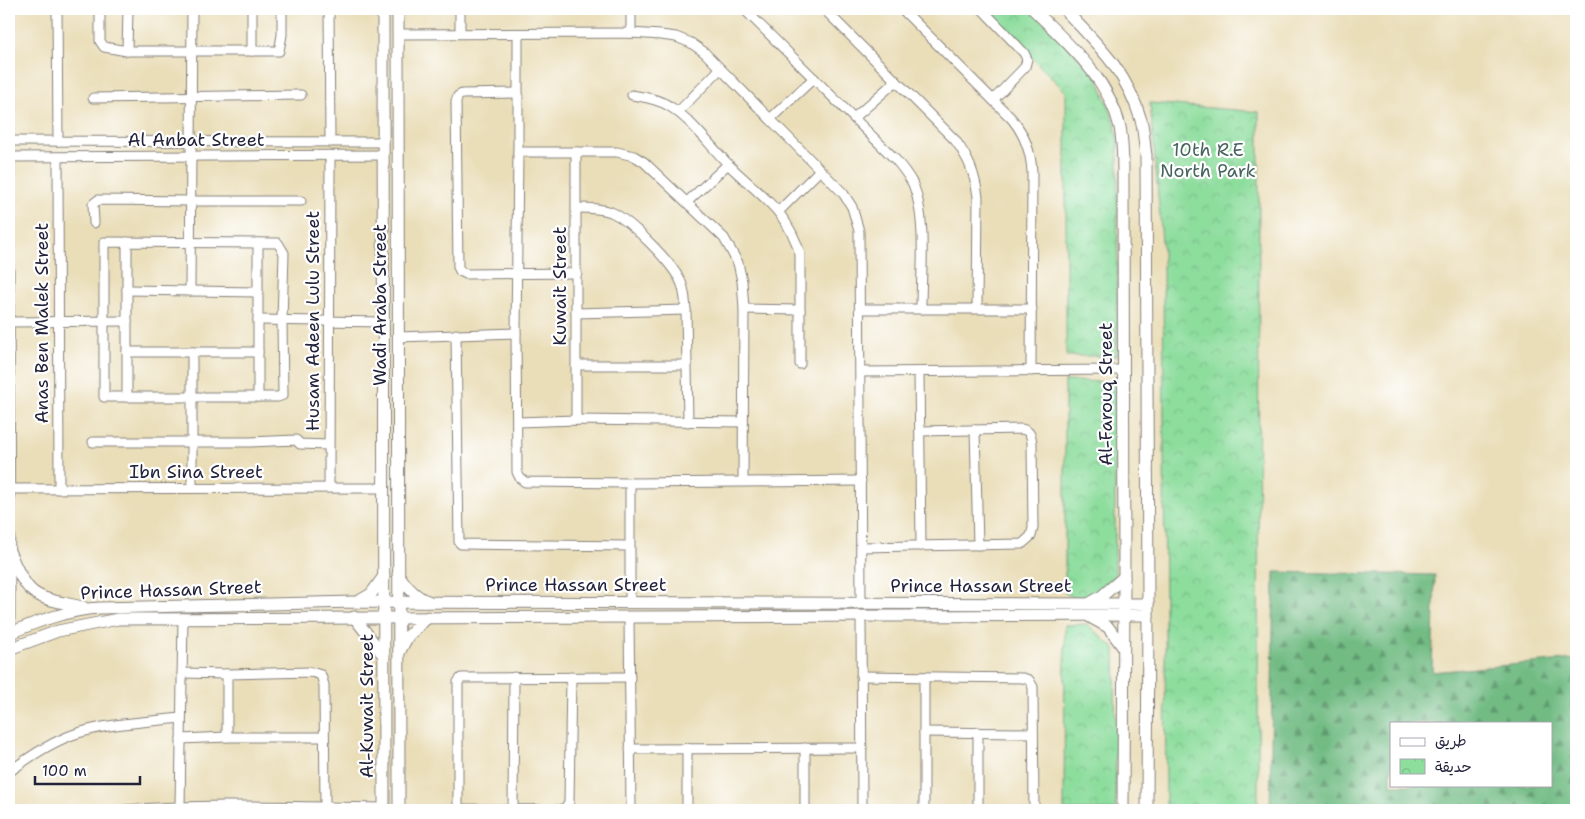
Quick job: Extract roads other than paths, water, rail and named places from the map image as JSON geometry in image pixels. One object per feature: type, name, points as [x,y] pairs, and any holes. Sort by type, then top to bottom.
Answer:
[{"type":"main road","name":"Wadi Araba Street","points":[[383,9],[384,602]]},
{"type":"main road","name":"Wadi Araba Street","points":[[398,9],[398,602]]},
{"type":"main road","name":"Al-Farouq Street","points":[[1033,9],[1098,78],[1110,101],[1122,140],[1123,810]]},
{"type":"main road","points":[[1064,9],[1097,43],[1118,69],[1129,89],[1143,130],[1146,165],[1147,810]]},
{"type":"main road","points":[[383,263],[398,262]]},
{"type":"main road","points":[[10,553],[19,576],[36,594],[46,600],[90,608]]},
{"type":"main road","points":[[398,574],[416,596],[430,602]]},
{"type":"main road","points":[[355,602],[361,601],[371,594],[384,576]]},
{"type":"main road","points":[[1089,604],[1102,596],[1124,577]]},
{"type":"main road","name":"Prince Hassan Street","points":[[10,640],[70,612],[90,608],[355,602],[630,602],[1089,604],[1124,610]]},
{"type":"main road","name":"Al-Kuwait Street","points":[[384,602],[384,809]]},
{"type":"main road","name":"Al-Kuwait Street","points":[[398,602],[399,810]]},
{"type":"main road","name":"Prince Hassan Street","points":[[10,640],[118,619],[1086,616],[1124,610],[1148,610]]},
{"type":"main road","points":[[1086,616],[1108,627],[1120,640],[1124,648]]},
{"type":"main road","points":[[399,655],[408,636],[428,617]]},
{"type":"main road","points":[[354,618],[384,656]]},
{"type":"street","points":[[57,9],[58,141]]},
{"type":"street","points":[[100,9],[100,41],[104,47],[127,51],[192,52],[279,51],[282,35],[282,9]]},
{"type":"street","points":[[127,51],[128,9]]},
{"type":"street","points":[[190,291],[192,9]]},
{"type":"street","points":[[252,9],[252,51]]},
{"type":"street","points":[[329,9],[330,142]]},
{"type":"street","points":[[460,9],[460,33]]},
{"type":"street","points":[[631,9],[631,33]]},
{"type":"street","points":[[744,9],[906,171],[918,201],[921,222],[921,309]]},
{"type":"street","points":[[824,9],[955,140],[972,166],[978,197],[977,308]]},
{"type":"street","points":[[902,9],[993,100],[1019,128],[1025,138],[1031,160],[1031,370]]},
{"type":"street","points":[[982,9],[1024,53],[1027,59],[1025,67],[993,100]]},
{"type":"street","points":[[398,34],[631,33],[661,34],[684,40],[704,52],[843,193],[852,207],[859,231],[861,309],[861,603]]},
{"type":"street","points":[[518,34],[516,333],[518,472],[520,478],[525,482],[630,483],[744,480],[861,481]]},
{"type":"street","points":[[678,112],[720,69]]},
{"type":"street","points":[[770,119],[814,78]]},
{"type":"street","points":[[854,118],[896,81]]},
{"type":"street","points":[[518,93],[462,94],[456,100],[458,267],[460,271],[466,274],[577,274]]},
{"type":"street","points":[[632,94],[656,100],[678,112],[778,212],[797,242],[800,254],[800,364]]},
{"type":"street","points":[[93,98],[301,95]]},
{"type":"street","name":"Al Anbat Street","points":[[9,141],[383,142]]},
{"type":"street","points":[[518,152],[617,152],[634,156],[644,162],[724,238],[738,262],[744,309],[744,480]]},
{"type":"street","name":"Kuwait Street","points":[[576,152],[576,420]]},
{"type":"street","name":"Al Anbat Street","points":[[9,157],[383,155]]},
{"type":"street","name":"Husam Adeen Lulu Street","points":[[329,487],[330,156]]},
{"type":"street","name":"Anas Ben Malek Street","points":[[58,157],[59,489]]},
{"type":"street","points":[[686,202],[728,164]]},
{"type":"street","points":[[778,212],[820,170]]},
{"type":"street","points":[[94,223],[93,204],[98,200],[191,202],[301,200]]},
{"type":"street","points":[[576,208],[602,210],[623,219],[650,244],[675,272],[681,282],[685,294],[686,310],[688,422]]},
{"type":"street","points":[[104,242],[126,242],[278,243],[284,253],[282,321],[283,395],[278,397],[104,397],[104,242]]},
{"type":"street","points":[[126,242],[127,397]]},
{"type":"street","points":[[258,243],[258,397]]},
{"type":"street","points":[[9,270],[10,640]]},
{"type":"street","points":[[127,290],[258,292]]},
{"type":"street","points":[[744,309],[800,310]]},
{"type":"street","points":[[861,309],[1032,309]]},
{"type":"street","points":[[576,313],[686,310]]},
{"type":"street","points":[[258,320],[384,322]]},
{"type":"street","points":[[9,322],[127,321]]},
{"type":"street","points":[[398,337],[516,333]]},
{"type":"street","points":[[456,334],[457,474],[460,544],[629,546]]},
{"type":"street","points":[[127,352],[258,352]]},
{"type":"street","points":[[192,352],[192,488]]},
{"type":"street","points":[[577,365],[687,365]]},
{"type":"street","points":[[861,372],[1123,370]]},
{"type":"street","points":[[919,372],[922,546]]},
{"type":"street","points":[[518,422],[576,420],[743,422]]},
{"type":"street","points":[[862,547],[1022,544],[1031,536],[1033,528],[1032,436],[1027,431],[1022,429],[920,431]]},
{"type":"street","points":[[974,430],[978,545]]},
{"type":"street","points":[[93,442],[250,442],[296,440],[300,444],[328,445]]},
{"type":"street","points":[[630,483],[630,602]]},
{"type":"street","name":"Ibn Sina Street","points":[[9,489],[384,488]]},
{"type":"street","points":[[860,616],[862,810]]},
{"type":"street","points":[[629,617],[631,810]]},
{"type":"street","points":[[180,807],[182,618]]},
{"type":"street","points":[[182,673],[317,672],[323,679],[325,807]]},
{"type":"street","points":[[227,674],[227,736]]},
{"type":"street","points":[[571,677],[569,802],[566,807],[561,810],[458,810],[458,682],[460,678],[465,676],[630,677]]},
{"type":"street","points":[[861,676],[1023,678],[1029,680],[1033,687],[1034,810]]},
{"type":"street","points":[[513,809],[514,677]]},
{"type":"street","points":[[924,677],[924,810]]},
{"type":"street","points":[[9,772],[29,757],[74,734],[125,723],[181,718]]},
{"type":"street","points":[[924,732],[1033,733]]},
{"type":"street","points":[[978,732],[978,810]]},
{"type":"street","points":[[181,739],[227,736],[324,737]]},
{"type":"street","points":[[687,748],[687,810]]},
{"type":"street","points":[[805,748],[805,810]]},
{"type":"street","points":[[630,749],[862,748]]},
{"type":"street","points":[[124,810],[180,807],[384,809]]},
{"type":"park label","name":"10th R.E North Park","points":[[1208,160]]}]
